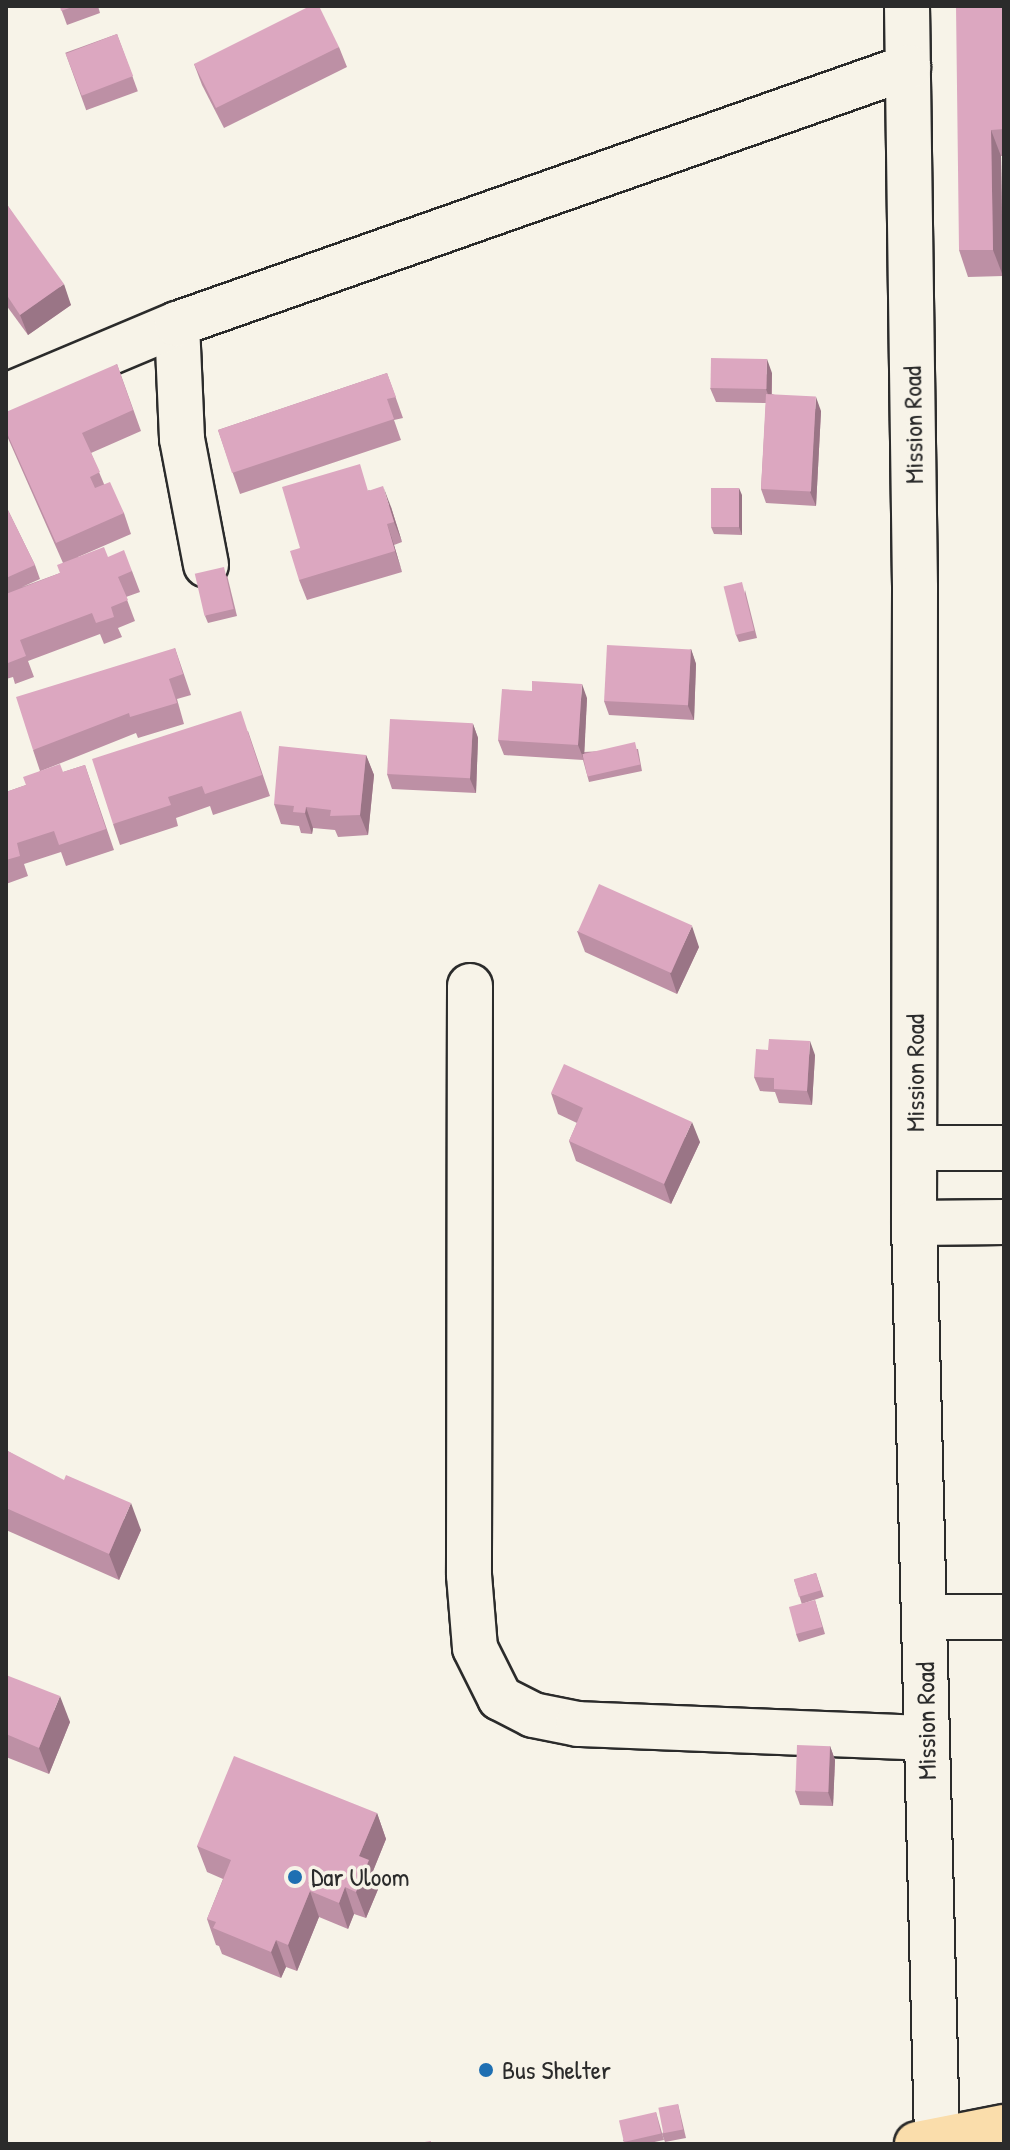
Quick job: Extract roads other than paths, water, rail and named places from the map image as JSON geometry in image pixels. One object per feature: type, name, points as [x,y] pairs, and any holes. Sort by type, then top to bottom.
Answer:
[{"type":"highway","points":[[927,2142],[1004,2127]]},
{"type":"street","name":"Mission Road","points":[[907,6],[914,1223],[927,1738],[927,2142]]},
{"type":"street","points":[[6,396],[177,324],[908,67]]},
{"type":"street","points":[[177,324],[182,439],[206,565]]},
{"type":"street","points":[[470,986],[469,1575],[475,1648],[500,1698],[533,1715],[578,1724],[927,1738]]},
{"type":"street","points":[[915,1148],[1004,1148]]},
{"type":"street","points":[[914,1223],[1004,1222]]},
{"type":"street","points":[[924,1617],[1004,1617]]},
{"type":"place","name":"Dar Uloom","points":[[295,1877]]},
{"type":"place","name":"Bus Shelter","points":[[486,2070]]}]
